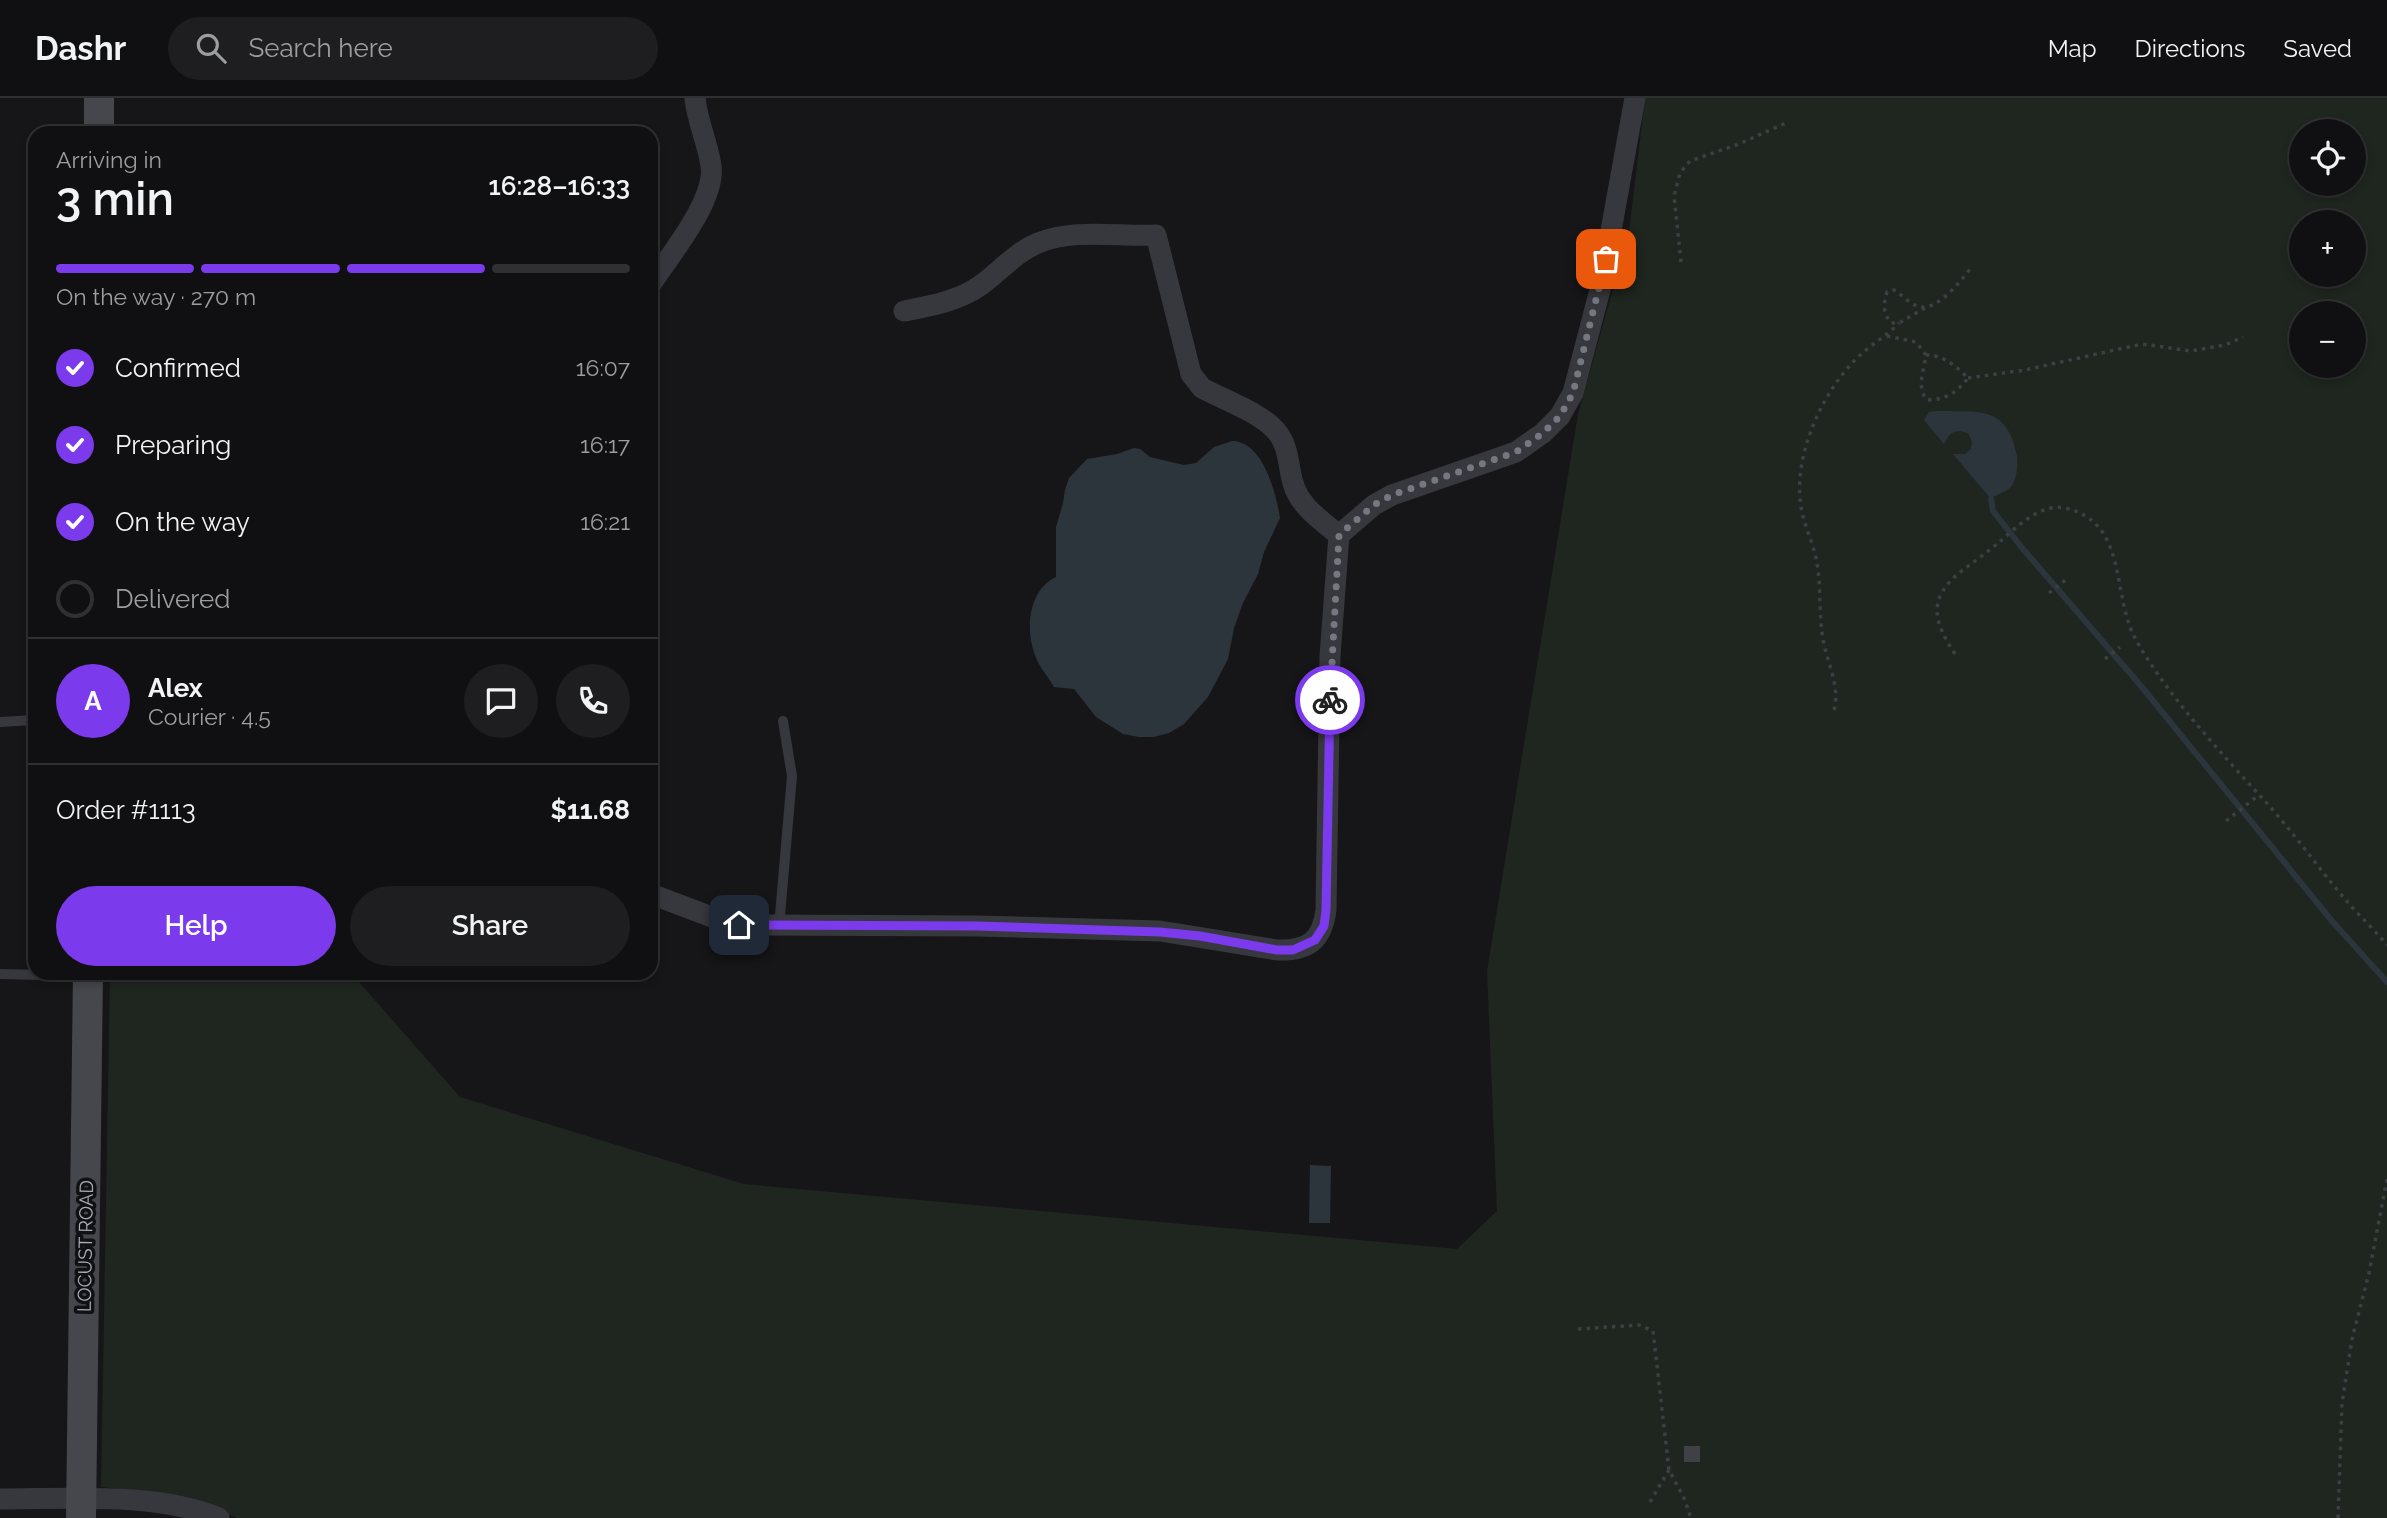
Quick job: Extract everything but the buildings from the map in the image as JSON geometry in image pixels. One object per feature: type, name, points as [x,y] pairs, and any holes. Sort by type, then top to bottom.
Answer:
[{"type":"street","points":[[99,98],[99,126]]},
{"type":"street","points":[[658,273],[704,204],[710,188],[712,169],[695,98]]},
{"type":"street","points":[[658,897],[725,922],[779,927],[977,926],[1160,932],[1200,936],[1277,950],[1293,950],[1315,940],[1324,926],[1326,910],[1331,656],[1339,535],[1374,505],[1392,495],[1516,452],[1543,433],[1560,416],[1573,393],[1601,286],[1635,98]]},
{"type":"street","points":[[904,311],[928,307],[970,292],[1037,243],[1105,233],[1156,235],[1187,361],[1195,382],[1268,422],[1279,433],[1285,446],[1293,485],[1301,499],[1314,515],[1339,535]]},
{"type":"street","name":"LOCUST ROAD","points":[[81,1509],[88,980]]},
{"type":"street","points":[[0,1499],[81,1509],[101,1498],[184,1506],[219,1518]]},
{"type":"lane","points":[[0,722],[28,720]]},
{"type":"lane","points":[[779,927],[792,776],[783,721]]},
{"type":"lane","points":[[0,974],[28,974]]},
{"type":"path","points":[[1681,262],[1674,196],[1680,173],[1690,161],[1739,144],[1788,122]]},
{"type":"path","points":[[1834,710],[1836,689],[1827,661],[1822,631],[1818,565],[1800,505],[1801,468],[1810,432],[1838,382],[1855,360],[1887,336],[1899,323],[1949,295],[1971,268]]},
{"type":"path","points":[[1899,323],[1891,323],[1885,315],[1884,302],[1887,292],[1894,290],[1916,306],[1925,308]]},
{"type":"path","points":[[1887,336],[1916,342],[1926,355]]},
{"type":"path","points":[[1926,355],[1920,381],[1922,394],[1927,400],[1940,400],[1950,396],[1968,378],[2025,370],[2142,344],[2157,344],[2191,351],[2225,345],[2243,338]]},
{"type":"path","points":[[1926,355],[1934,355],[1944,360],[1968,378]]},
{"type":"path","points":[[1955,654],[1943,636],[1936,614],[1939,593],[1958,574],[2020,524],[2048,509],[2063,508],[2093,522],[2113,551],[2123,607],[2135,639],[2149,661],[2219,754],[2259,795],[2387,945]]},
{"type":"path","points":[[2049,593],[2068,578]]},
{"type":"path","points":[[2105,659],[2120,647]]},
{"type":"path","points":[[2226,821],[2259,795]]},
{"type":"path","points":[[2338,1518],[2342,1403],[2351,1339],[2369,1273],[2387,1179]]},
{"type":"path","points":[[1578,1329],[1639,1325],[1653,1331],[1669,1470],[1691,1518]]},
{"type":"path","points":[[1650,1502],[1669,1470]]},
{"type":"shaded area","points":[[1645,98],[2387,98],[2387,1518],[237,1518],[180,1496],[101,1487],[110,980],[357,980],[460,1097],[744,1184],[1457,1249],[1497,1211],[1487,971],[1578,414],[1629,232]]},
{"type":"shaded area","points":[[1929,412],[1979,412],[1999,420],[2012,439],[2017,456],[2016,477],[2010,488],[1991,499],[1953,454],[1965,454],[1971,449],[1972,442],[1968,433],[1953,433],[1944,444],[1924,420]]},
{"type":"shaded area","points":[[1232,441],[1243,443],[1260,459],[1271,483],[1280,518],[1264,552],[1258,574],[1243,603],[1234,628],[1228,659],[1208,697],[1184,724],[1169,733],[1154,737],[1123,734],[1096,717],[1074,689],[1054,687],[1039,664],[1031,641],[1033,604],[1046,584],[1056,577],[1056,527],[1069,478],[1087,459],[1134,448],[1150,457],[1184,465],[1196,463],[1214,447]]},
{"type":"shaded area","points":[[1310,1165],[1331,1166],[1330,1223],[1309,1223]]},
{"type":"waterway","points":[[1991,499],[1993,511],[2023,549],[2141,686],[2332,921],[2387,982]]},
{"type":"way so far","points":[[1330,700],[1339,535],[1374,505],[1392,495],[1516,452],[1543,433],[1560,416],[1573,393],[1606,259]]},
{"type":"route","points":[[739,925],[1136,930],[1200,936],[1277,950],[1304,947],[1315,940],[1324,926],[1326,910],[1330,700]]}]
